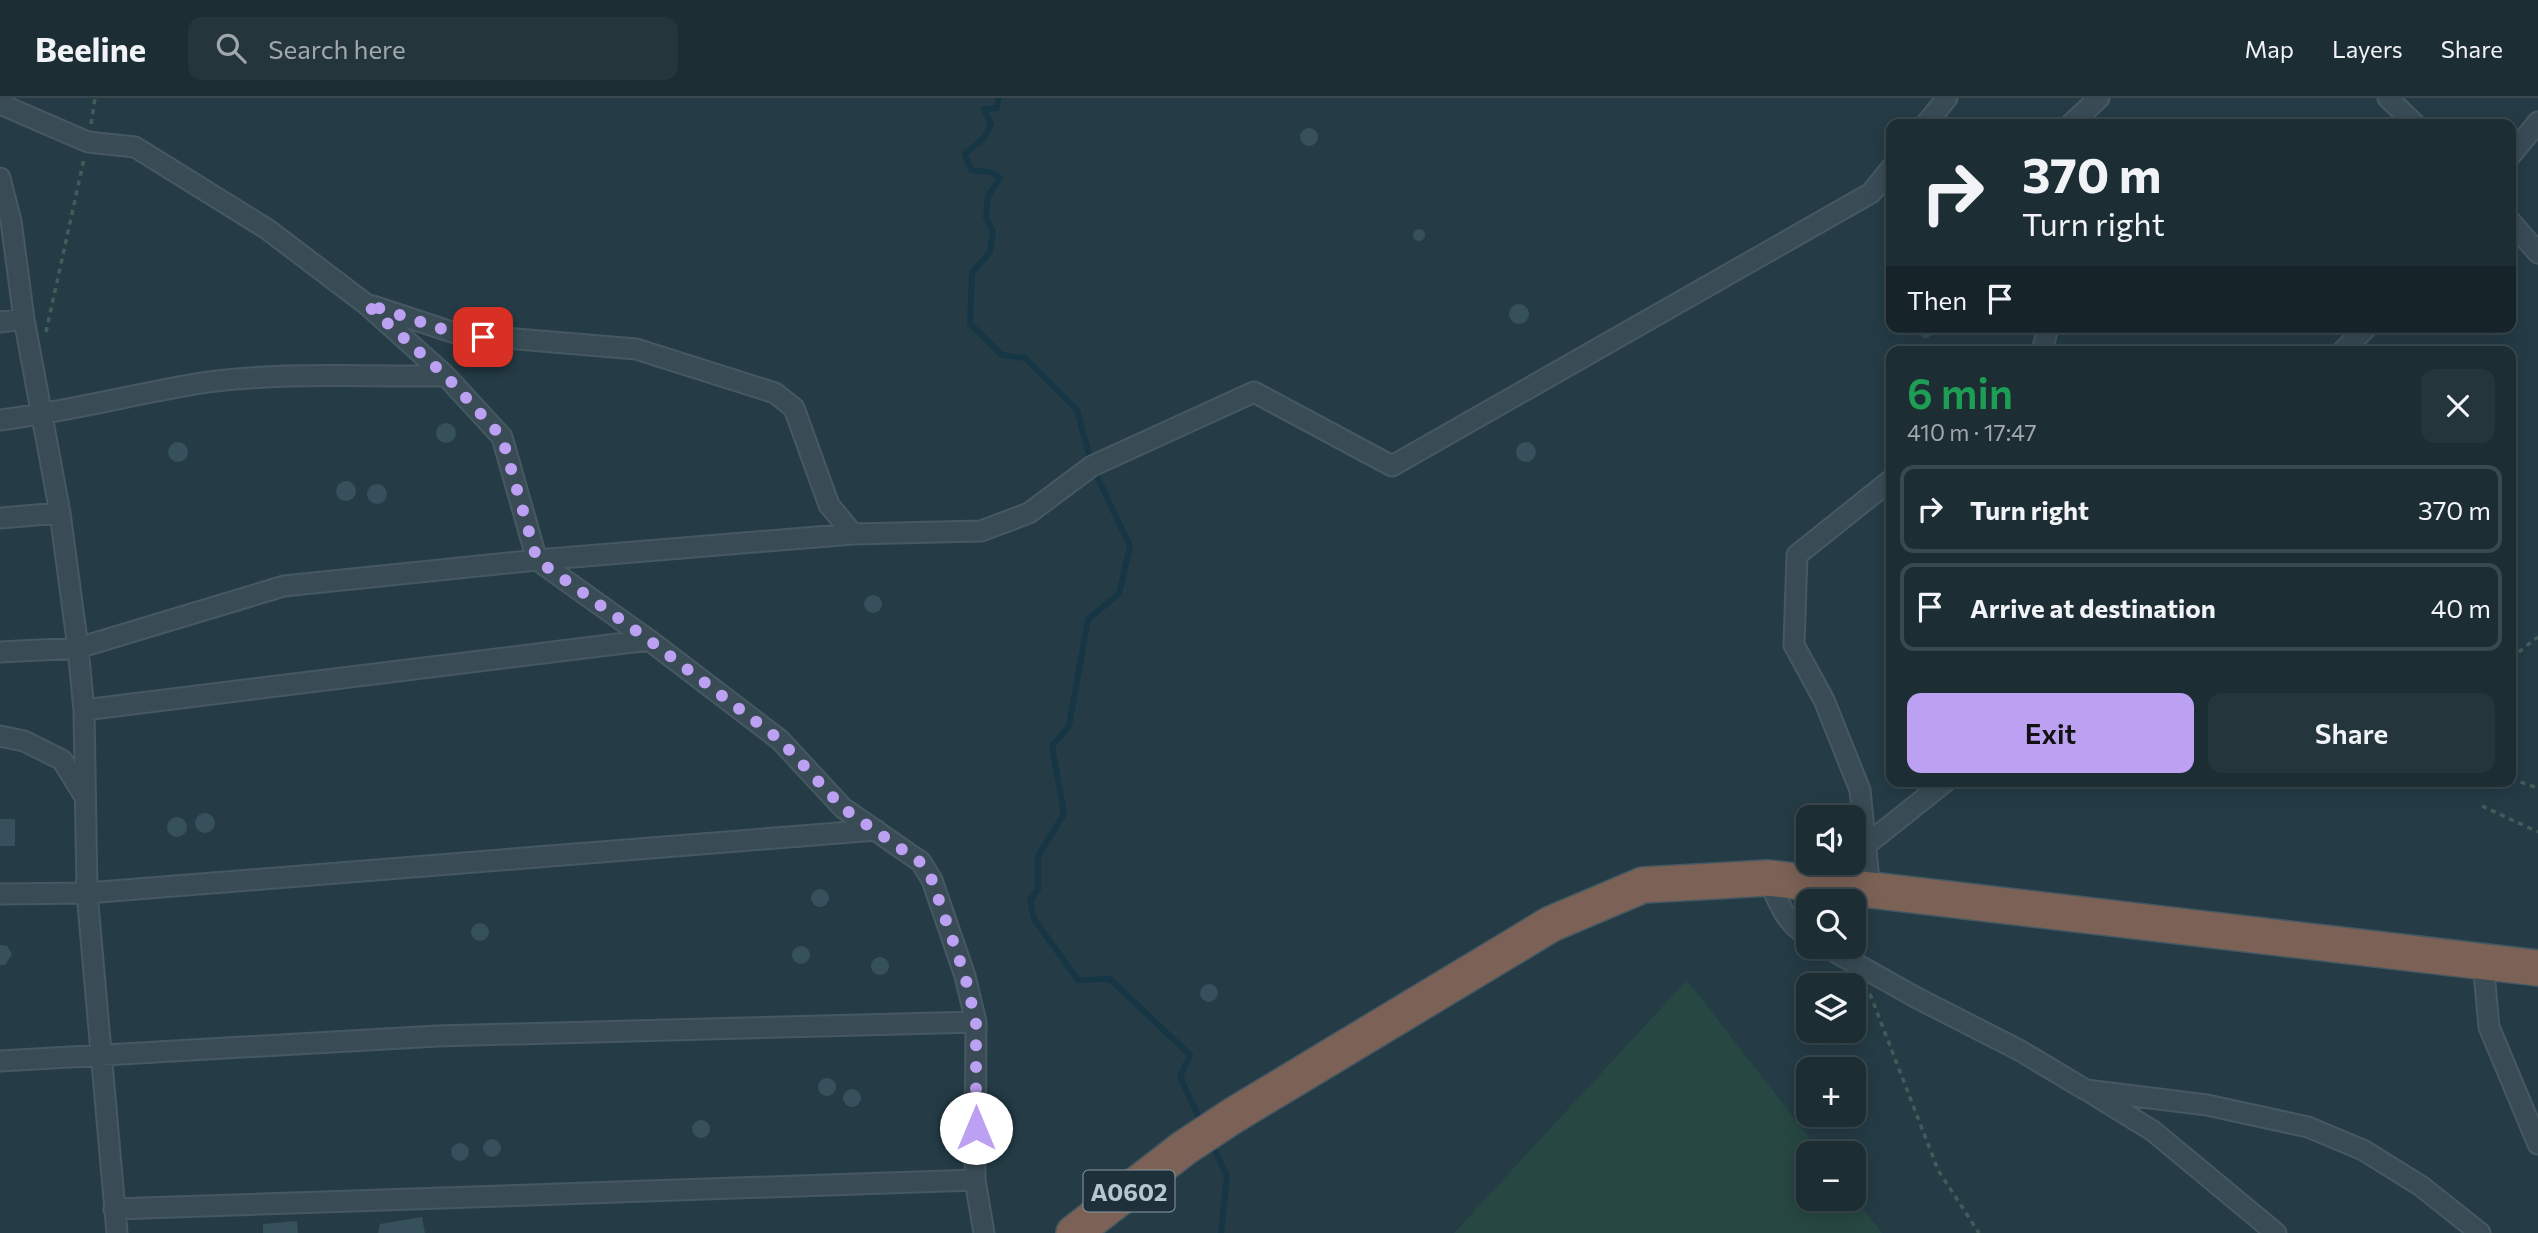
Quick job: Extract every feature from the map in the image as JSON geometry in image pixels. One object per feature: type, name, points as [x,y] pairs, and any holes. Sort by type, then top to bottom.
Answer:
[{"type":"highway","name":"A0602","points":[[1074,1233],[1184,1148],[1234,1115],[1551,924],[1643,885],[1768,878],[2538,968]]},
{"type":"street","points":[[1930,119],[1947,98]]},
{"type":"street","points":[[2076,119],[2099,98]]},
{"type":"street","points":[[2388,98],[2410,119]]},
{"type":"street","points":[[0,104],[88,142],[135,147],[267,229],[366,304],[446,376],[502,437],[537,560],[649,640],[780,740],[843,808],[920,862],[932,880],[965,976],[976,1022],[975,1180],[984,1233]]},
{"type":"street","points":[[2516,149],[2538,122]]},
{"type":"street","points":[[0,652],[78,648],[284,586],[537,560],[853,534],[981,531],[1029,513],[1092,466],[1254,392],[1392,466],[1871,193],[1886,174]]},
{"type":"street","points":[[0,178],[5,221],[60,513],[78,648],[84,710],[87,892],[117,1233]]},
{"type":"street","points":[[2516,228],[2538,253]]},
{"type":"street","points":[[366,304],[458,334],[636,349],[775,393],[794,408],[828,505],[853,534]]},
{"type":"street","points":[[0,322],[24,319]]},
{"type":"street","points":[[2348,346],[2361,333]]},
{"type":"street","points":[[0,419],[41,415],[197,384],[257,379],[446,376]]},
{"type":"street","points":[[1862,805],[1860,790],[1824,700],[1794,645],[1797,555],[1886,484]]},
{"type":"street","points":[[0,518],[60,513]]},
{"type":"street","points":[[84,710],[649,640]]},
{"type":"street","points":[[0,736],[24,741],[62,760],[85,798]]},
{"type":"street","points":[[1870,890],[1866,845],[1939,787]]},
{"type":"street","points":[[0,894],[87,892],[876,830]]},
{"type":"street","points":[[1768,878],[1783,912],[1796,929]]},
{"type":"street","points":[[1847,959],[2019,1050],[2153,1131],[2276,1233]]},
{"type":"street","points":[[2483,962],[2489,1027],[2538,1144]]},
{"type":"street","points":[[0,1061],[437,1036],[976,1022]]},
{"type":"street","points":[[2086,1090],[2207,1105],[2308,1127],[2363,1150],[2398,1172],[2480,1233]]},
{"type":"street","points":[[114,1209],[846,1187],[975,1180]]},
{"type":"path","points":[[44,342],[88,142],[95,98]]},
{"type":"path","points":[[2516,654],[2538,637]]},
{"type":"path","points":[[2516,781],[2538,788]]},
{"type":"path","points":[[2482,806],[2538,832]]},
{"type":"path","points":[[1868,989],[1938,1170],[1979,1233]]},
{"type":"green space","points":[[1687,980],[1796,1121],[1796,1127],[1801,1127],[1812,1141],[1796,1141],[1796,1211],[1865,1211],[1882,1233],[1454,1233]]},
{"type":"building","points":[[1305,128],[1313,128],[1318,137],[1316,144],[1305,146],[1300,141],[1300,133]]},
{"type":"building","points":[[1419,229],[1425,235],[1419,241],[1413,235]]},
{"type":"building","points":[[1519,304],[1526,307],[1529,314],[1526,321],[1519,324],[1512,321],[1509,314],[1512,307]]},
{"type":"building","points":[[1920,333],[1932,333],[1931,337],[1921,337]]},
{"type":"building","points":[[446,423],[453,426],[456,433],[453,440],[446,443],[439,440],[436,433],[439,426]]},
{"type":"building","points":[[178,442],[185,445],[188,452],[185,459],[178,462],[171,459],[168,452],[171,445]]},
{"type":"building","points":[[1526,442],[1533,445],[1536,452],[1533,459],[1526,462],[1519,459],[1516,452],[1519,445]]},
{"type":"building","points":[[346,481],[353,484],[356,491],[353,498],[346,501],[339,498],[336,491],[339,484]]},
{"type":"building","points":[[377,484],[384,487],[387,494],[384,501],[377,504],[370,501],[367,494],[370,487]]},
{"type":"building","points":[[873,595],[879,598],[882,604],[879,610],[873,613],[867,610],[864,604],[867,598]]},
{"type":"building","points":[[205,813],[212,816],[215,823],[212,830],[205,833],[198,830],[195,823],[198,816]]},
{"type":"building","points":[[177,817],[184,820],[187,827],[184,834],[177,837],[170,834],[167,827],[170,820]]},
{"type":"building","points":[[0,819],[15,819],[15,846],[0,846]]},
{"type":"building","points":[[820,889],[826,892],[829,898],[826,904],[820,907],[814,904],[811,898],[814,892]]},
{"type":"building","points":[[480,923],[486,926],[489,932],[486,938],[480,941],[474,938],[471,932],[474,926]]},
{"type":"building","points":[[0,945],[7,946],[12,954],[5,965],[0,965]]},
{"type":"building","points":[[801,946],[807,949],[810,955],[807,961],[801,964],[795,961],[792,955],[795,949]]},
{"type":"building","points":[[880,957],[886,960],[889,966],[886,972],[880,975],[874,972],[871,966],[874,960]]},
{"type":"building","points":[[1209,984],[1215,987],[1218,993],[1215,999],[1209,1002],[1203,999],[1200,993],[1203,987]]},
{"type":"building","points":[[827,1078],[833,1081],[836,1087],[833,1093],[827,1096],[821,1093],[818,1087],[821,1081]]},
{"type":"building","points":[[852,1089],[858,1092],[861,1098],[858,1104],[852,1107],[846,1104],[843,1098],[846,1092]]},
{"type":"building","points":[[701,1120],[707,1123],[710,1129],[707,1135],[701,1138],[695,1135],[692,1129],[695,1123]]},
{"type":"building","points":[[492,1139],[498,1142],[501,1148],[498,1154],[492,1157],[486,1154],[483,1148],[486,1142]]},
{"type":"building","points":[[460,1143],[466,1146],[469,1152],[466,1158],[460,1161],[454,1158],[451,1152],[454,1146]]},
{"type":"building","points":[[422,1217],[425,1233],[378,1233],[380,1224]]},
{"type":"building","points":[[297,1221],[298,1233],[263,1233],[263,1224]]},
{"type":"waterway","points":[[999,98],[997,108],[984,109],[991,124],[984,138],[965,154],[971,170],[990,172],[1000,178],[988,196],[986,218],[993,232],[990,252],[972,273],[970,324],[1002,355],[1025,358],[1077,410],[1092,466],[1130,546],[1119,594],[1088,619],[1069,726],[1052,746],[1064,814],[1038,856],[1038,890],[1030,900],[1034,919],[1078,980],[1110,979],[1190,1055],[1180,1077],[1201,1122]]},
{"type":"waterway","points":[[1211,1142],[1227,1176],[1221,1233]]},
{"type":"route","points":[[483,337],[458,334],[366,304],[446,376],[502,437],[537,560],[649,640],[780,740],[843,808],[904,847],[920,862],[932,880],[965,976],[976,1022],[976,1128]]}]
